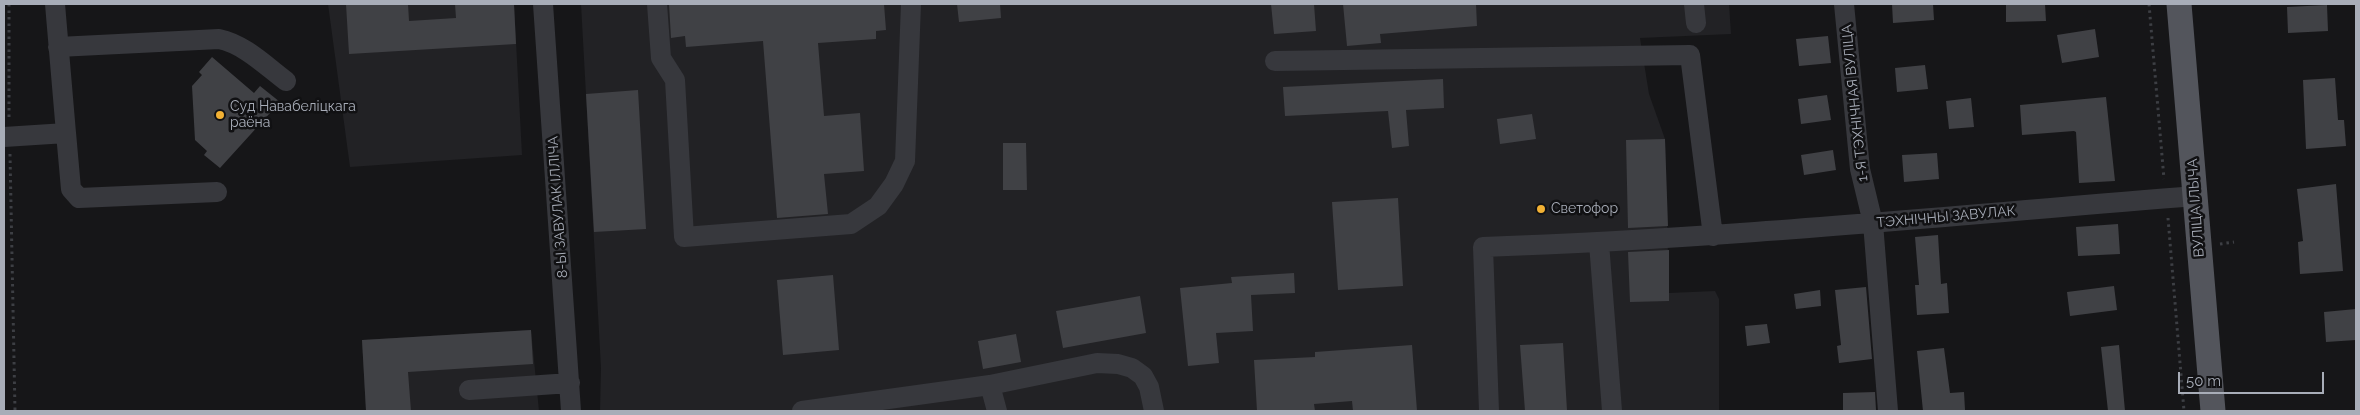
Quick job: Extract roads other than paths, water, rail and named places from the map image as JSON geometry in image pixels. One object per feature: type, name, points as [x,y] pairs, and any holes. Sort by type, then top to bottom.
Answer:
[{"type":"main road","name":"ВУЛІЦА ІЛЬІЧА","points":[[2179,4],[2213,411]]},
{"type":"street","points":[[54,4],[71,189],[79,198],[217,192]]},
{"type":"street","name":"8-Ы ЗАВУЛАК ІЛЛІЧА","points":[[543,4],[571,411]]},
{"type":"street","points":[[657,4],[661,58],[675,80],[684,237],[851,224],[878,206],[894,184],[905,160],[911,4]]},
{"type":"street","name":"1-Я ТЭХНІЧНАЯ ВУЛІЦА","points":[[1844,4],[1860,169],[1873,223],[1888,411]]},
{"type":"street","points":[[58,47],[220,39],[229,41],[239,47],[286,81]]},
{"type":"street","points":[[1275,61],[1690,55],[1705,237]]},
{"type":"street","points":[[7,137],[66,133]]},
{"type":"street","name":"ТЭХНІЧНЫ ЗАВУЛАК","points":[[1489,411],[1483,246],[1599,243],[1705,237],[2195,196]]},
{"type":"street","points":[[1599,243],[1612,411]]},
{"type":"street","points":[[802,411],[990,385],[1097,363],[1118,364],[1132,368],[1143,376],[1149,387],[1154,411]]},
{"type":"street","points":[[469,390],[570,383]]},
{"type":"street","points":[[990,385],[997,411]]},
{"type":"place","name":"Суд Навабеліцкага раёна","points":[[220,115]]},
{"type":"place","name":"Светофор","points":[[1541,209]]}]
